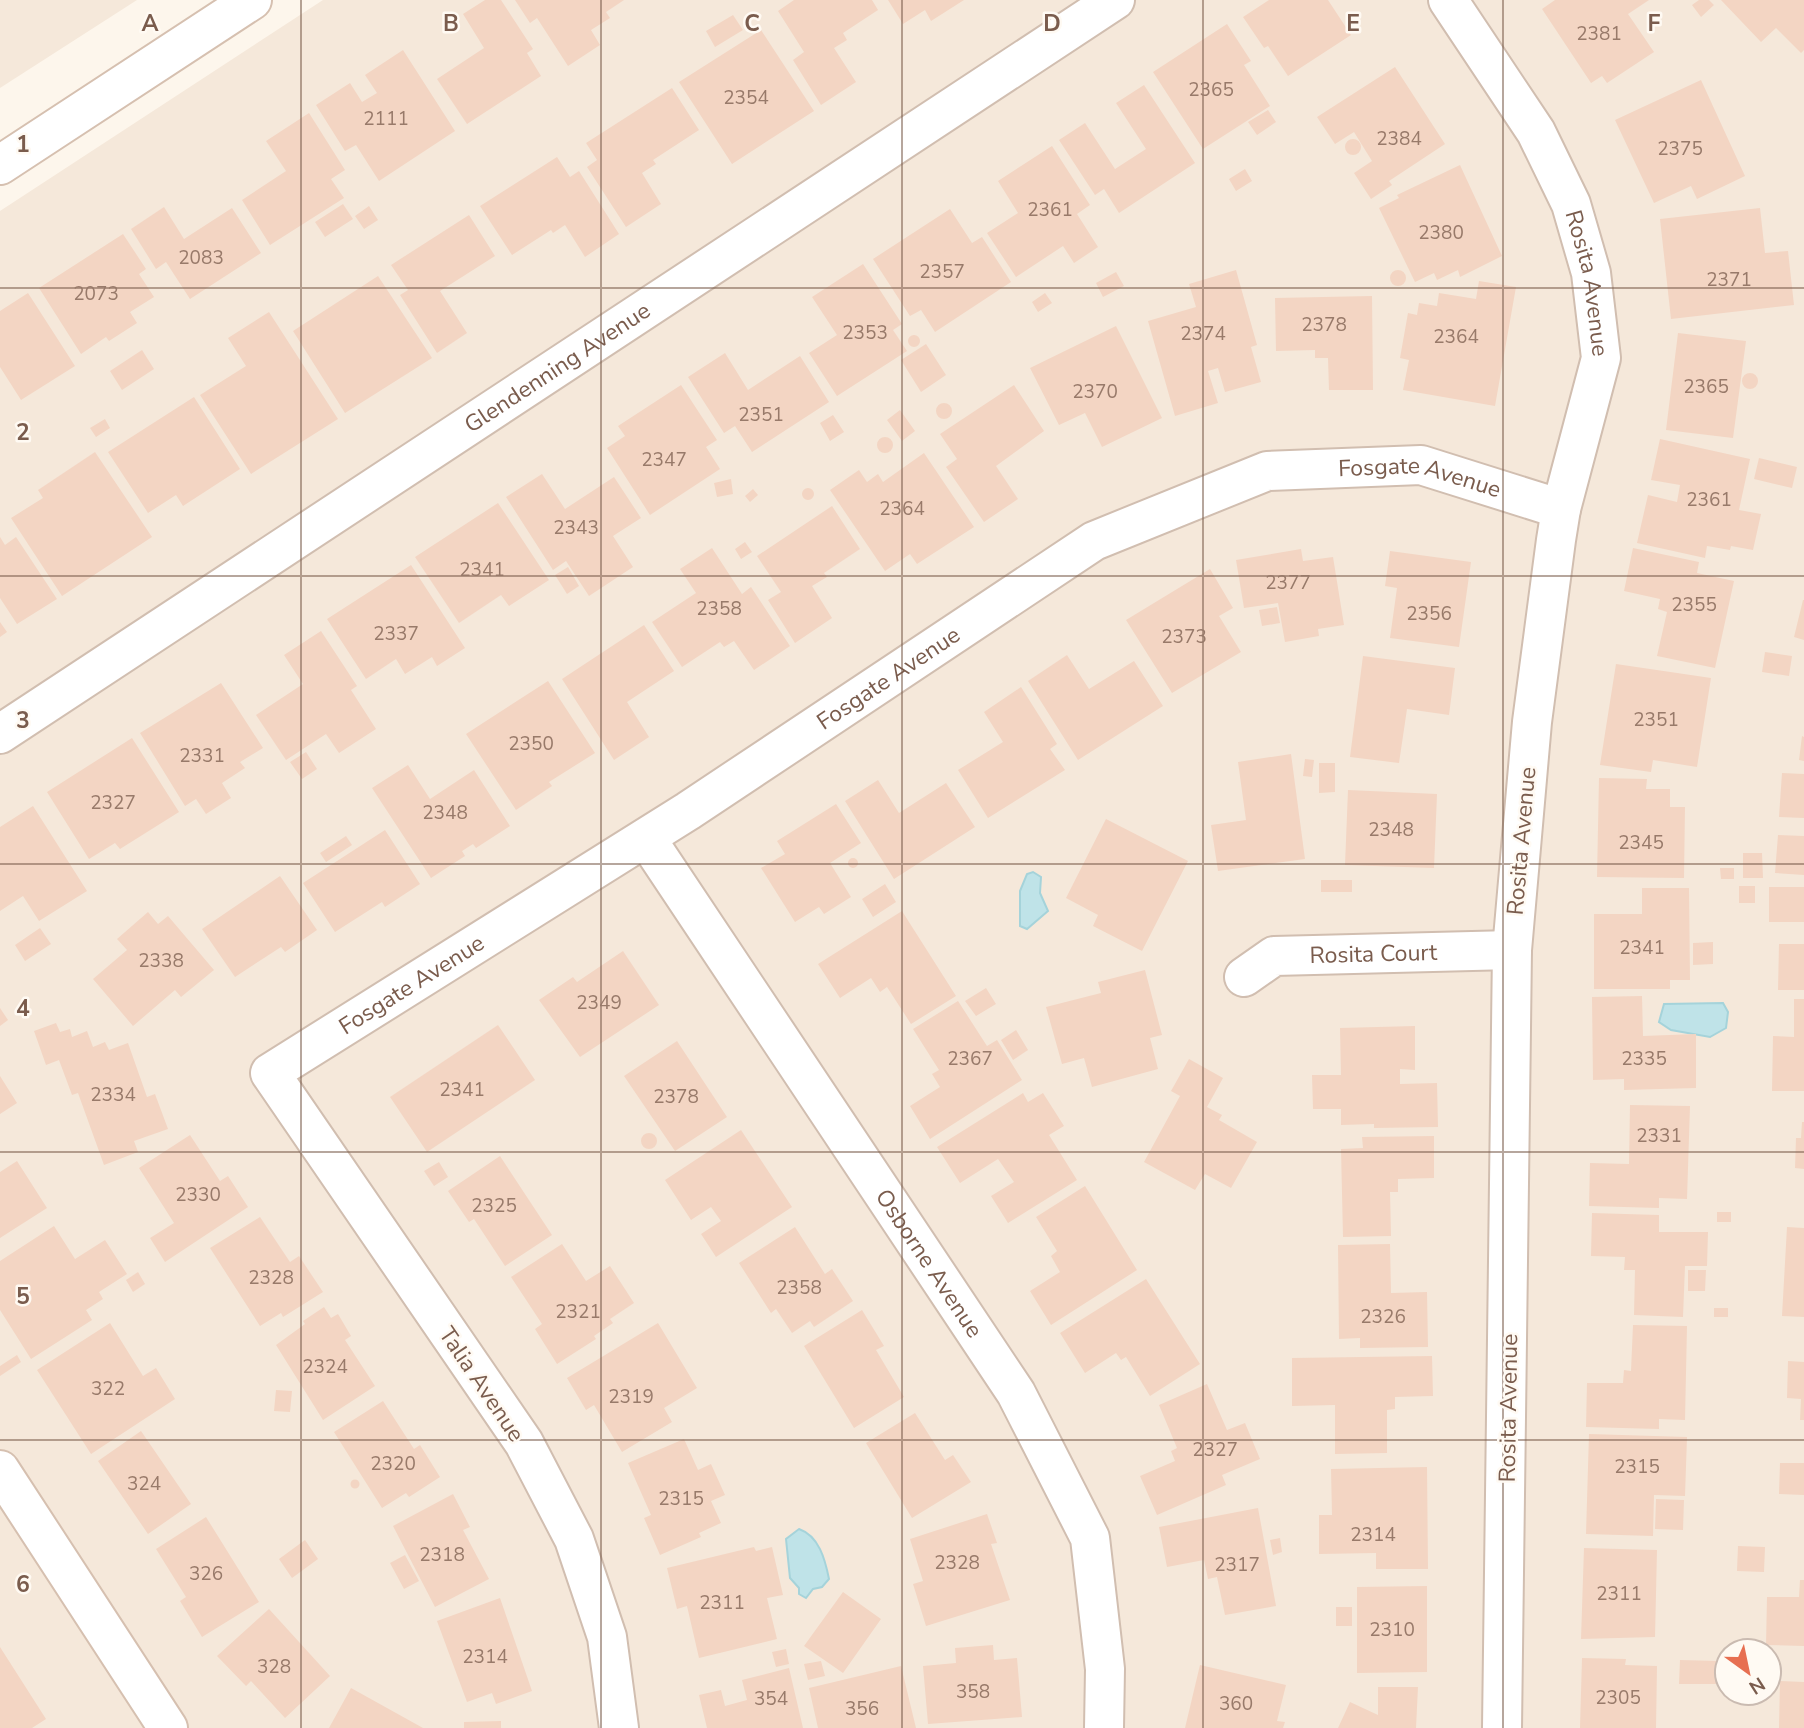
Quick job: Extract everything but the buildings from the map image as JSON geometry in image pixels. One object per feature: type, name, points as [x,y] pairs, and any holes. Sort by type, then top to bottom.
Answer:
[{"type":"street","points":[[0,164],[252,0]]},
{"type":"street","name":"Glendenning Avenue","points":[[0,734],[1115,0]]},
{"type":"street","name":"Rosita Avenue","points":[[1448,0],[1536,132],[1571,204],[1591,273],[1601,358],[1561,509],[1532,723],[1512,950],[1502,1728]]},
{"type":"street","name":"Fosgate Avenue","points":[[270,1073],[646,838],[1094,541],[1267,471],[1422,465],[1561,509]]},
{"type":"street","name":"Osborne Avenue","points":[[646,838],[1023,1405],[1090,1538],[1105,1669],[1104,1728]]},
{"type":"street","name":"Rosita Court","points":[[1244,977],[1274,956],[1512,950]]},
{"type":"street","name":"Talia Avenue","points":[[270,1073],[524,1443],[574,1539],[607,1637],[619,1728]]},
{"type":"street","points":[[0,1470],[168,1728]]},
{"type":"shaded area","points":[[0,0],[137,0],[0,88]]},
{"type":"shaded area","points":[[323,0],[1804,0],[1804,1728],[0,1728],[0,211]]},
{"type":"water","points":[[1033,872],[1041,877],[1040,893],[1048,911],[1027,929],[1020,926],[1020,891],[1027,874]]},
{"type":"water","points":[[1723,1003],[1728,1012],[1726,1028],[1710,1037],[1671,1030],[1659,1022],[1664,1004]]},
{"type":"water","points":[[799,1529],[806,1532],[816,1543],[823,1556],[829,1579],[822,1587],[813,1589],[806,1598],[799,1594],[799,1588],[790,1578],[786,1539]]}]
